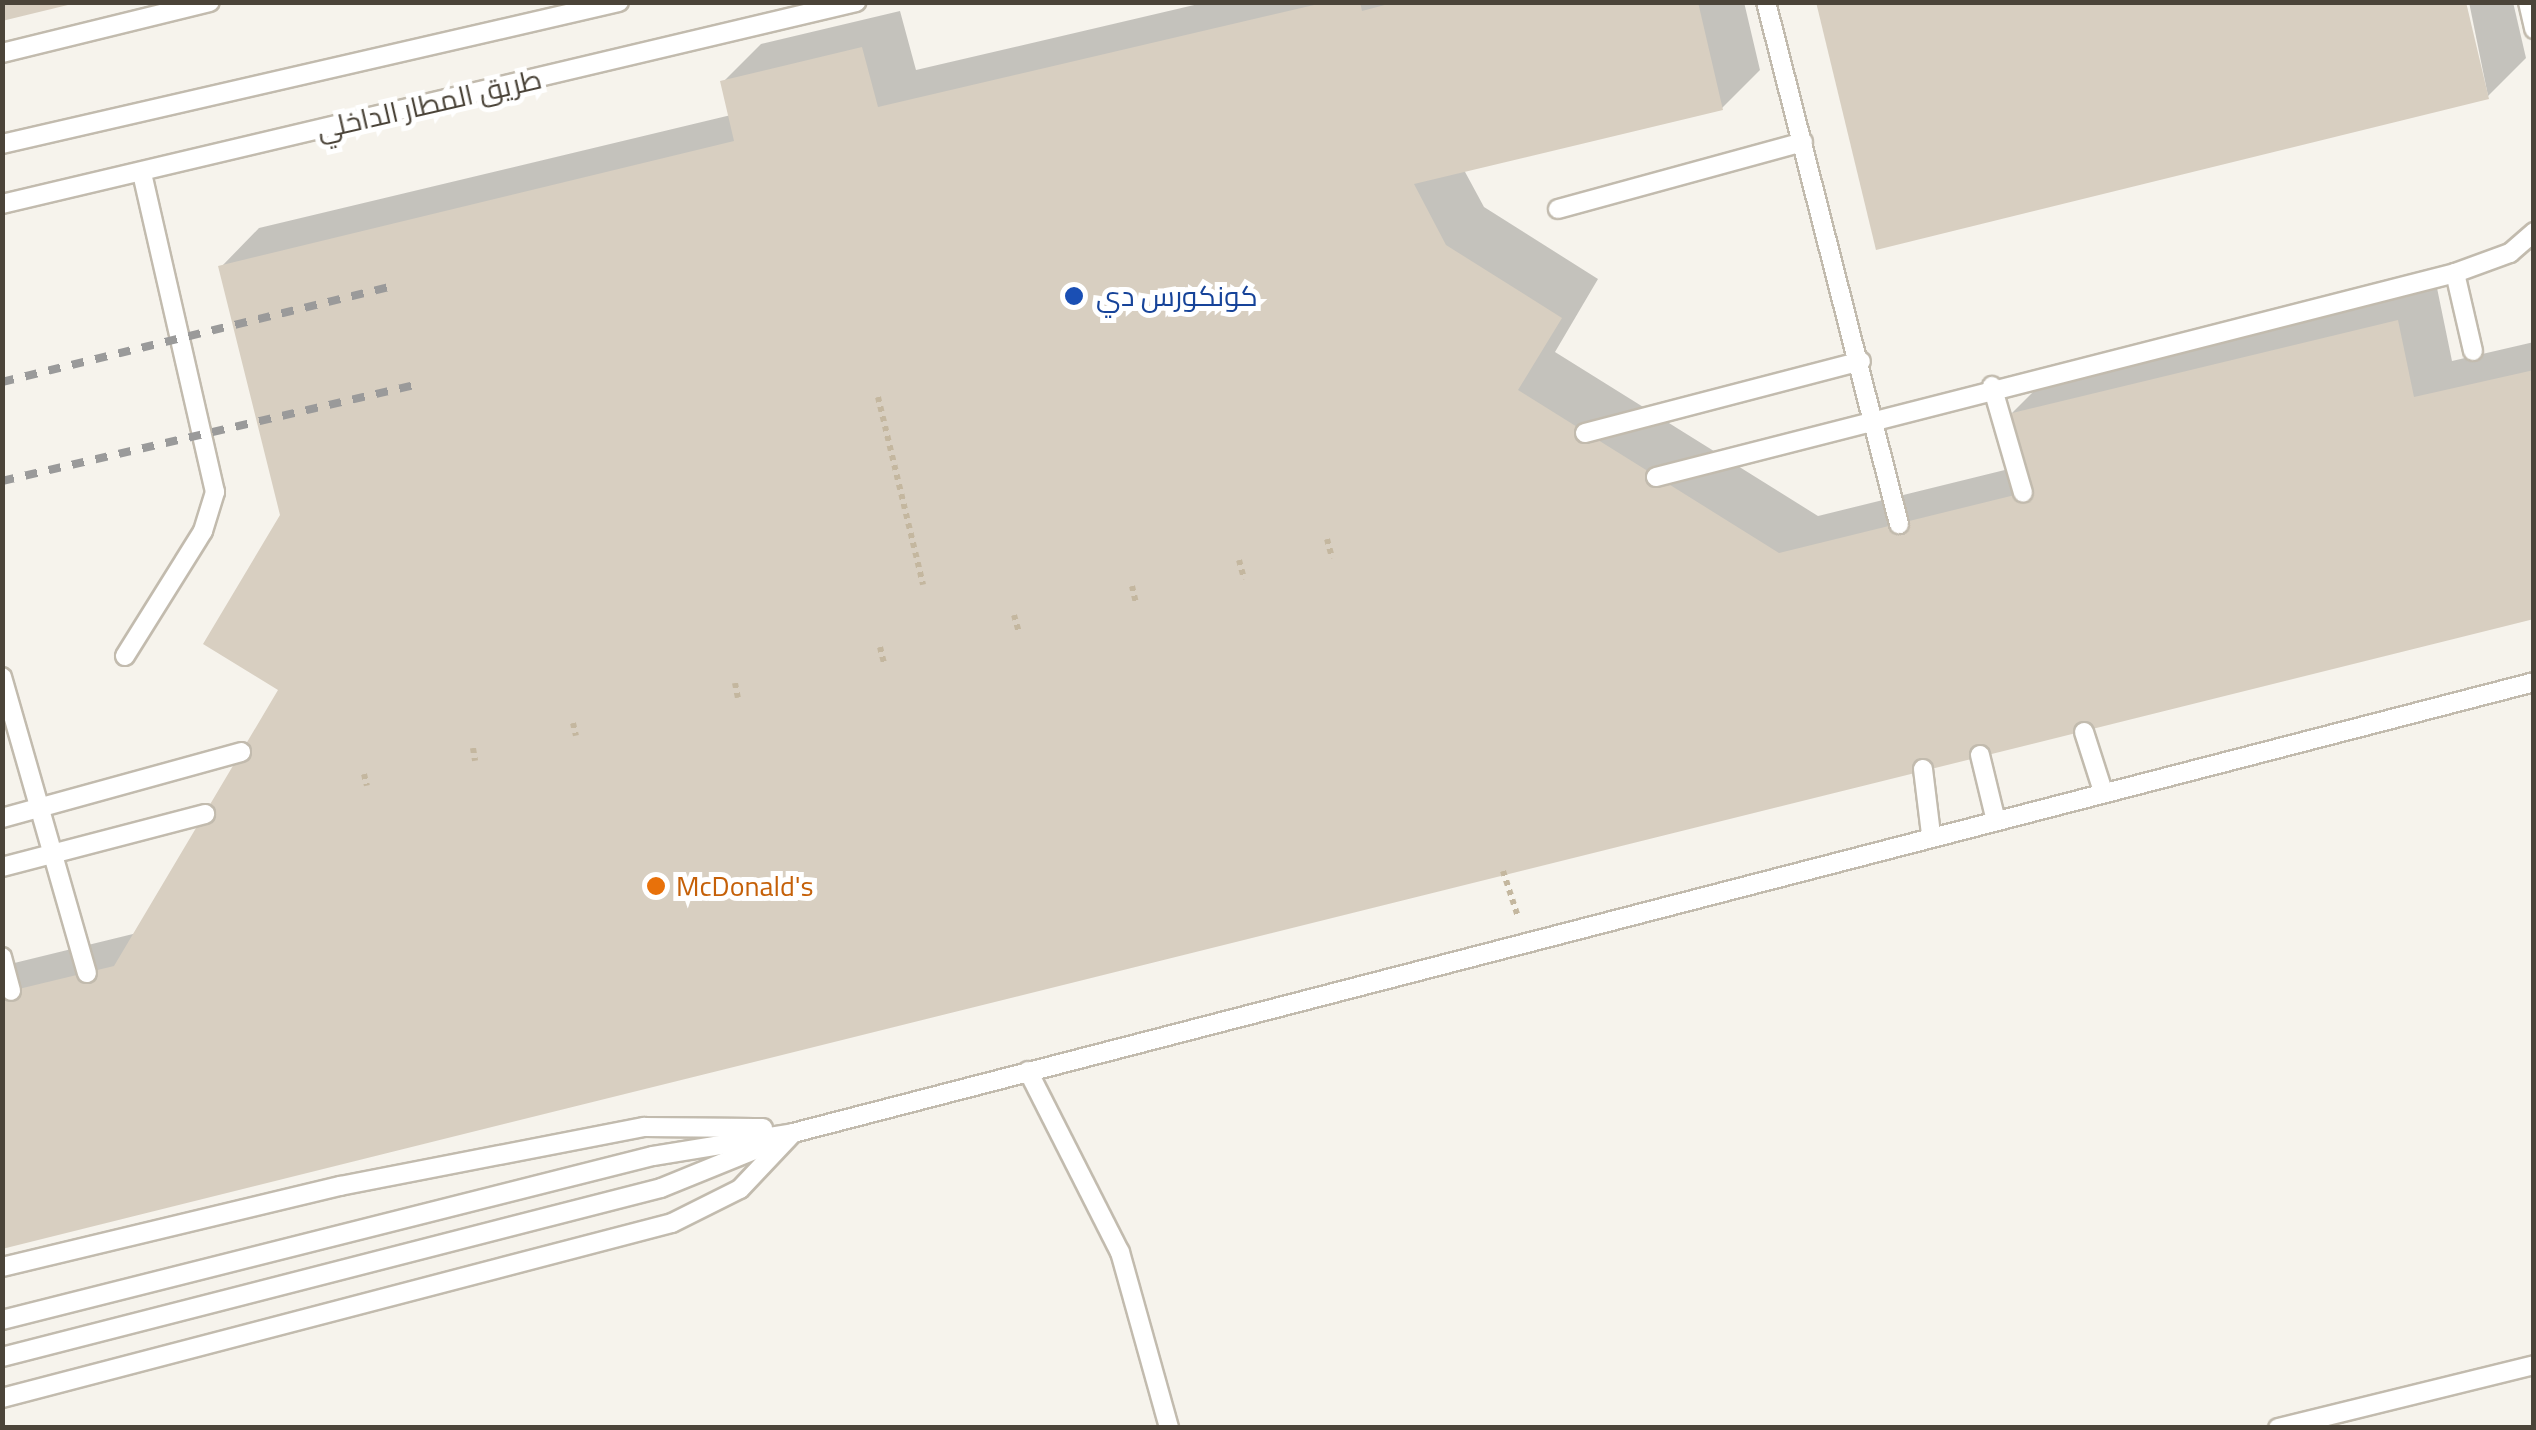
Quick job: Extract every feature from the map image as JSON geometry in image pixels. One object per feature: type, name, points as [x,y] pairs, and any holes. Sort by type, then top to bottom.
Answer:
[{"type":"lane","points":[[2,52],[210,2]]},
{"type":"lane","points":[[2,144],[619,2]]},
{"type":"lane","name":"طريق المطار الداخلي","points":[[2,204],[856,2]]},
{"type":"lane","points":[[1766,2],[1876,417],[1899,524]]},
{"type":"lane","points":[[2528,2],[2534,29]]},
{"type":"lane","points":[[1558,209],[1803,142]]},
{"type":"lane","points":[[126,656],[203,531],[215,492],[142,172]]},
{"type":"lane","points":[[1656,476],[1992,386],[2456,273],[2532,242]]},
{"type":"lane","points":[[2456,273],[2473,351]]},
{"type":"lane","points":[[1584,433],[1861,361]]},
{"type":"lane","points":[[1992,386],[2023,493]]},
{"type":"lane","points":[[2,677],[87,973]]},
{"type":"lane","points":[[2,1320],[653,1156],[794,1133],[2102,788],[2534,682]]},
{"type":"lane","points":[[2084,732],[2102,788]]},
{"type":"lane","points":[[2,818],[242,752]]},
{"type":"lane","points":[[1980,755],[1995,817]]},
{"type":"lane","points":[[1923,769],[1931,834]]},
{"type":"lane","points":[[2,867],[205,814]]},
{"type":"lane","points":[[2,958],[11,991]]},
{"type":"lane","points":[[1028,1071],[1120,1252],[1169,1428]]},
{"type":"lane","points":[[2,1267],[76,1241],[149,1222],[644,1127],[794,1133]]},
{"type":"lane","points":[[2,1357],[676,1184],[794,1133]]},
{"type":"lane","points":[[2,1398],[672,1223],[740,1190],[794,1133]]},
{"type":"lane","points":[[2278,1428],[2534,1365]]},
{"type":"path","points":[[878,397],[923,585]]},
{"type":"path","points":[[1327,538],[1332,558]]},
{"type":"path","points":[[1240,560],[1244,579]]},
{"type":"path","points":[[1132,586],[1136,604]]},
{"type":"path","points":[[1014,614],[1019,632]]},
{"type":"path","points":[[880,648],[884,663]]},
{"type":"path","points":[[735,683],[738,698]]},
{"type":"path","points":[[573,723],[576,736]]},
{"type":"path","points":[[472,748],[476,760]]},
{"type":"path","points":[[364,774],[366,786]]},
{"type":"path","points":[[1503,871],[1525,940]]},
{"type":"building","points":[[2,2],[72,2],[72,4],[2,21]]},
{"type":"building","name":"كونكورس دي","points":[[1327,2],[1360,2],[1362,11],[1396,2],[1698,2],[1723,110],[1414,184],[1446,245],[1562,318],[1518,390],[1779,553],[2023,493],[2008,414],[2398,320],[2414,397],[2534,370],[2534,619],[2,1249],[2,993],[114,966],[278,690],[203,644],[280,515],[218,266],[734,141],[720,81],[862,47],[878,107]]},
{"type":"building","points":[[1816,2],[2466,2],[2489,99],[1876,250]]},
{"type":"railway","points":[[2,382],[388,287]]},
{"type":"railway","points":[[2,481],[413,385]]},
{"type":"place","name":"كونكورس دي","points":[[1074,296]]},
{"type":"place","name":"McDonald's","points":[[656,886]]}]
